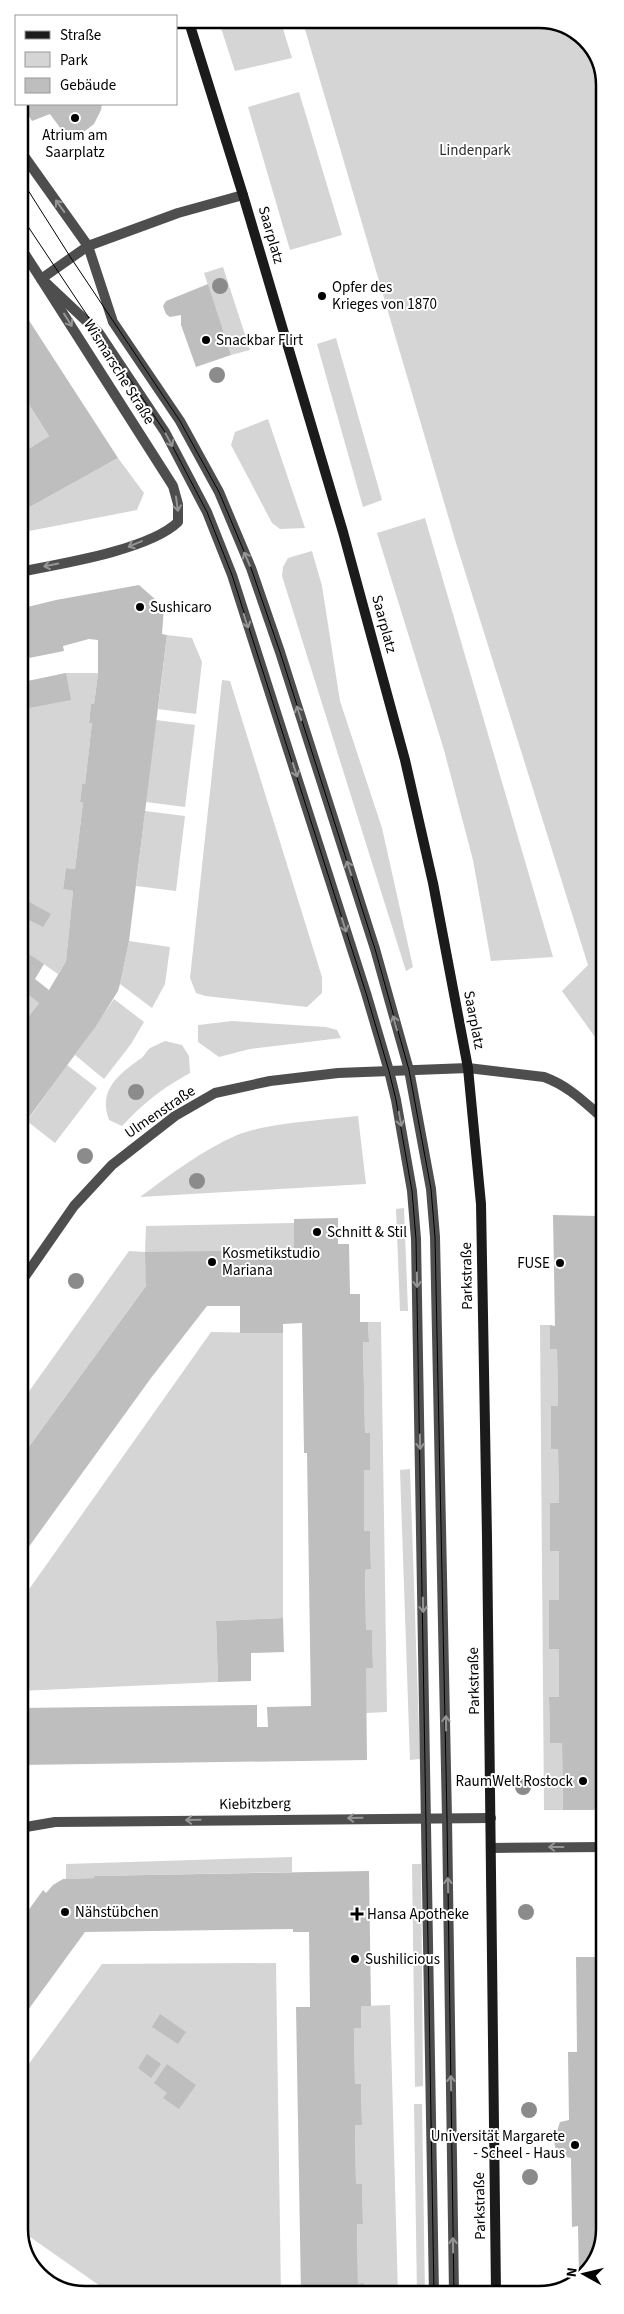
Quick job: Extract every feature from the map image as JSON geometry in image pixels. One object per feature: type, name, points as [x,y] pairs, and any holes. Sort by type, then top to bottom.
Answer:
[{"type":"main road","name":"Saarplatz","points":[[191,28],[243,194],[344,532],[403,751],[433,883],[468,1068]]},
{"type":"main road","name":"Parkstraße","points":[[468,1068],[480,1196],[496,2286]]},
{"type":"street","points":[[28,162],[88,246],[113,322],[180,421],[219,492],[251,568],[280,652],[375,949],[409,1070],[431,1189],[435,1237],[448,1818],[454,2286]]},
{"type":"street","points":[[243,194],[178,213],[88,246],[42,279],[99,333],[164,432],[207,512],[232,575],[363,984],[396,1100],[412,1191],[416,1239],[428,1818],[434,2286]]},
{"type":"street","name":"Wismarsche Straße","points":[[28,258],[173,486],[178,504],[178,522],[171,529],[123,549],[28,570]]},
{"type":"street","name":"Ulmenstraße","points":[[28,1273],[74,1206],[112,1165],[176,1116],[215,1093],[280,1080],[338,1073],[468,1068],[544,1077],[568,1087],[596,1112]]},
{"type":"street","name":"Kiebitzberg","points":[[28,1827],[55,1822],[490,1818]]},
{"type":"street","points":[[491,1848],[596,1847]]},
{"type":"green space","points":[[221,28],[283,28],[292,58],[235,71]]},
{"type":"green space","name":"Lindenpark","points":[[305,28],[551,29],[571,37],[577,42],[589,56],[593,66],[596,84],[596,1038],[562,991],[588,965],[456,543]]},
{"type":"green space","points":[[299,92],[342,235],[290,250],[248,107]]},
{"type":"green space","points":[[223,267],[250,350],[231,355],[204,273]]},
{"type":"green space","points":[[336,338],[382,500],[363,507],[317,344]]},
{"type":"green space","points":[[28,403],[49,436],[28,449]]},
{"type":"green space","points":[[268,419],[305,528],[280,529],[272,523],[231,445],[235,432]]},
{"type":"green space","points":[[118,458],[144,493],[137,510],[28,531],[28,508]]},
{"type":"green space","points":[[425,518],[553,957],[491,961],[473,860],[444,750],[377,533]]},
{"type":"green space","points":[[312,551],[322,586],[340,701],[382,828],[413,967],[406,971],[282,576],[283,567],[288,558]]},
{"type":"green space","points":[[167,635],[192,638],[202,662],[196,714],[158,709]]},
{"type":"green space","points":[[66,673],[98,673],[94,704],[91,704],[89,723],[92,723],[85,784],[82,784],[80,802],[83,803],[75,869],[66,868],[63,889],[73,891],[66,961],[58,974],[28,953],[28,681]]},
{"type":"green space","points":[[222,680],[230,681],[322,977],[322,993],[307,1007],[205,996],[196,993],[190,978]]},
{"type":"green space","points":[[156,720],[195,725],[185,807],[146,802]]},
{"type":"green space","points":[[145,811],[185,816],[176,891],[136,886]]},
{"type":"green space","points":[[129,941],[170,947],[165,984],[152,1008],[120,984]]},
{"type":"green space","points":[[28,995],[39,1003],[28,1017]]},
{"type":"green space","points":[[114,999],[144,1022],[131,1044],[104,1079],[75,1055]]},
{"type":"green space","points":[[232,1021],[326,1027],[337,1030],[341,1038],[250,1049],[219,1057],[198,1042],[198,1025]]},
{"type":"green space","points":[[165,1041],[182,1045],[189,1056],[190,1073],[154,1097],[122,1126],[109,1120],[106,1100],[112,1084],[124,1071],[143,1057],[147,1051]]},
{"type":"green space","points":[[67,1065],[97,1088],[55,1143],[28,1122]]},
{"type":"green space","points":[[358,1116],[366,1184],[140,1197],[175,1171],[237,1135],[280,1125]]},
{"type":"green space","points":[[404,1208],[408,1311],[400,1311],[396,1209]]},
{"type":"green space","points":[[294,1223],[294,1250],[216,1251],[146,1286],[28,1448],[28,1393],[129,1251],[145,1252],[146,1226]]},
{"type":"green space","points":[[368,1322],[381,1322],[387,1712],[366,1713],[366,1668],[373,1668],[372,1630],[366,1630],[365,1570],[371,1569],[370,1531],[364,1531],[364,1470],[370,1470],[365,1433],[363,1342],[369,1342]]},
{"type":"green space","points":[[540,1325],[550,1325],[550,1349],[557,1349],[558,1406],[551,1407],[551,1449],[558,1449],[559,1503],[550,1504],[550,1551],[559,1551],[559,1600],[549,1600],[549,1648],[559,1649],[559,1697],[549,1697],[550,1743],[562,1743],[563,1810],[544,1810]]},
{"type":"green space","points":[[211,1332],[283,1333],[283,1618],[216,1621],[218,1682],[28,1691],[28,1591]]},
{"type":"green space","points":[[410,1469],[420,1759],[410,1760],[400,1470]]},
{"type":"green space","points":[[292,1857],[292,1872],[95,1876],[95,1878],[66,1879],[66,1864]]},
{"type":"green space","points":[[412,1864],[421,1864],[423,2086],[415,2087]]},
{"type":"green space","points":[[276,1963],[281,2286],[100,2286],[29,2236],[28,2065],[102,1964]]},
{"type":"green space","points":[[390,2005],[398,2286],[364,2286],[364,2284],[358,2284],[357,2224],[363,2224],[362,2184],[356,2184],[355,2125],[362,2125],[361,2085],[355,2084],[354,2028],[361,2028],[361,2006]]},
{"type":"green space","points":[[414,2104],[422,2104],[425,2286],[417,2286]]},
{"type":"building","name":"Atrium am Saarplatz","points":[[28,105],[102,105],[94,124],[85,131],[77,133],[61,129],[50,114],[32,121],[28,115]]},
{"type":"building","name":"Snackbar Flirt","points":[[208,284],[231,355],[196,367],[181,325],[181,315],[170,317],[166,314],[163,306],[166,301]]},
{"type":"building","points":[[28,319],[118,458],[28,508],[28,449],[49,436],[28,403]]},
{"type":"building","points":[[139,585],[164,607],[162,634],[167,635],[129,941],[118,991],[96,1026],[28,1119],[28,1017],[39,1003],[28,995],[28,953],[44,964],[35,979],[49,990],[66,961],[73,891],[63,889],[66,868],[75,869],[83,803],[80,802],[82,784],[85,784],[92,723],[89,723],[91,704],[94,704],[98,673],[98,640],[89,639],[63,646],[64,651],[28,658],[28,607]]},
{"type":"building","points":[[66,673],[71,700],[29,708],[28,681]]},
{"type":"building","points":[[28,901],[51,914],[43,927],[28,920]]},
{"type":"building","points":[[553,1215],[596,1216],[596,1810],[563,1810],[562,1743],[550,1743],[549,1697],[559,1697],[559,1649],[549,1649],[549,1600],[559,1600],[559,1551],[550,1551],[550,1503],[559,1503],[558,1449],[551,1449],[551,1406],[558,1406],[557,1349],[550,1349],[550,1325],[555,1326]]},
{"type":"building","points":[[338,1218],[338,1244],[349,1244],[350,1294],[360,1294],[360,1322],[368,1322],[369,1342],[363,1342],[365,1433],[370,1433],[370,1470],[364,1470],[364,1531],[370,1531],[371,1569],[365,1570],[366,1630],[372,1630],[373,1668],[366,1668],[367,1760],[28,1765],[28,1708],[257,1705],[257,1727],[268,1727],[267,1707],[311,1706],[307,1453],[304,1453],[302,1323],[283,1324],[283,1333],[240,1333],[240,1306],[207,1306],[151,1378],[28,1548],[28,1448],[146,1286],[145,1252],[294,1250],[294,1219]]},
{"type":"building","points":[[283,1618],[284,1652],[251,1653],[251,1681],[218,1682],[216,1621]]},
{"type":"building","points":[[369,1871],[371,2006],[361,2006],[361,2028],[354,2028],[355,2084],[361,2084],[362,2125],[355,2125],[356,2184],[362,2184],[363,2224],[357,2224],[358,2284],[364,2283],[364,2286],[301,2286],[296,2007],[310,2007],[309,1932],[293,1932],[293,1929],[85,1932],[28,2010],[28,1911],[43,1890],[46,1893],[53,1885],[63,1879],[95,1878],[94,1876]]},
{"type":"building","points":[[576,1957],[596,1957],[596,2237],[589,2258],[579,2270],[578,2226],[572,2227],[571,2158],[561,2156],[555,2147],[554,2140],[560,2122],[569,2120],[568,2052],[577,2052]]},
{"type":"building","points":[[160,2014],[186,2032],[178,2044],[152,2027]]},
{"type":"building","points":[[147,2054],[161,2064],[151,2078],[138,2068]]},
{"type":"building","points":[[167,2064],[196,2085],[179,2109],[163,2098],[167,2093],[154,2083]]},
{"type":"tram line","points":[[28,190],[180,421],[219,492],[251,568],[280,652],[375,949],[409,1070],[431,1189],[435,1237],[447,1818],[454,2286]]},
{"type":"tram line","points":[[28,226],[165,432],[207,512],[232,575],[366,993],[396,1100],[412,1191],[416,1239],[434,2286]]},
{"type":"place","name":"Atrium am Saarplatz","points":[[75,118]]},
{"type":"place","name":"Opfer des Krieges von 1870","points":[[322,296]]},
{"type":"place","name":"Snackbar Flirt","points":[[206,340]]},
{"type":"place","name":"Sushicaro","points":[[140,607]]},
{"type":"place","name":"Schnitt & Stil","points":[[317,1232]]},
{"type":"place","name":"Kosmetikstudio Mariana","points":[[212,1262]]},
{"type":"place","name":"FUSE","points":[[560,1263]]},
{"type":"place","name":"RaumWelt Rostock","points":[[583,1781]]},
{"type":"place","name":"Nähstübchen","points":[[65,1912]]},
{"type":"place","name":"Hansa Apotheke","points":[[357,1914]]},
{"type":"place","name":"Sushilicious","points":[[355,1959]]},
{"type":"place","name":"Universität Margarete - Scheel - Haus","points":[[575,2145]]}]
